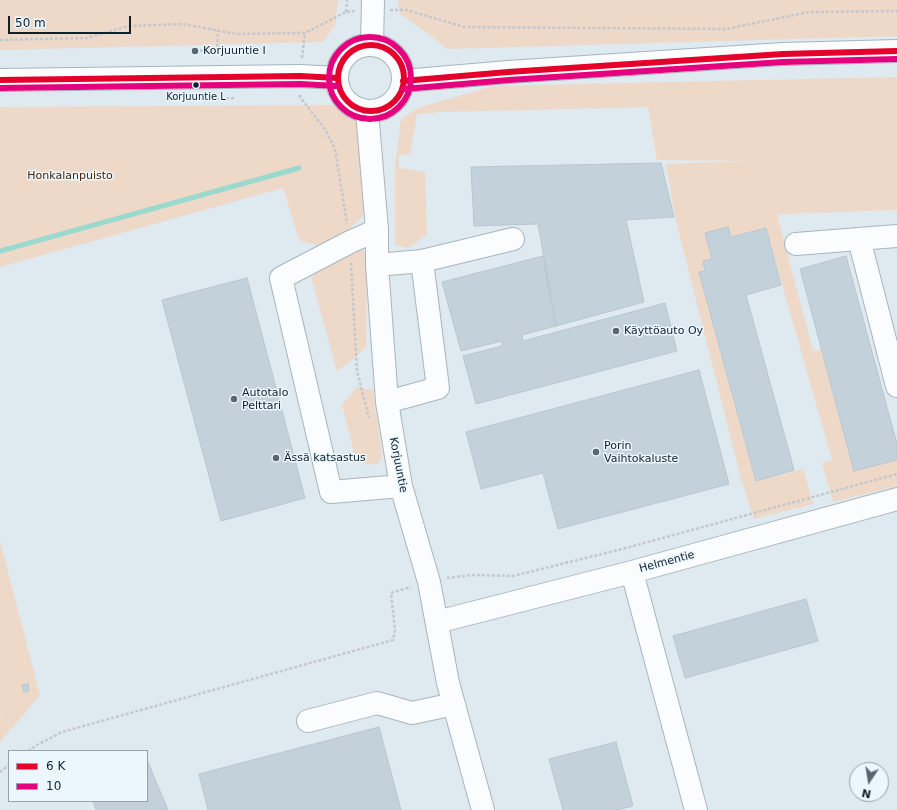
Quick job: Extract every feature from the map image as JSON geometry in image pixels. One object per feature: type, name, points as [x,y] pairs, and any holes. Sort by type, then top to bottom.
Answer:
[{"type":"street","points":[[372,45],[373,5]]},
{"type":"street","points":[[372,45],[383,47],[392,52],[399,61],[403,70],[404,81],[401,91],[395,100],[387,107],[367,111],[349,104],[339,88],[337,78],[339,68],[344,58],[348,54],[362,46],[372,45]]},
{"type":"street","points":[[404,81],[508,72],[783,54],[897,51]]},
{"type":"street","points":[[0,80],[300,76],[337,78]]},
{"type":"street","name":"Korjuuntie","points":[[367,111],[377,230],[377,265],[387,402],[401,486],[429,582],[448,683],[483,810]]},
{"type":"street","points":[[377,230],[350,242],[282,278],[331,492],[401,486]]},
{"type":"street","points":[[796,244],[897,236]]},
{"type":"street","points":[[377,265],[422,261],[513,239]]},
{"type":"street","points":[[859,239],[888,315],[897,386]]},
{"type":"street","points":[[387,402],[438,388],[422,261]]},
{"type":"street","name":"Helmentie","points":[[437,622],[632,572],[897,499]]},
{"type":"street","points":[[632,572],[696,810]]},
{"type":"street","points":[[308,722],[377,704],[412,713],[454,704]]},
{"type":"path","points":[[346,12],[347,0]]},
{"type":"path","points":[[0,40],[87,38],[128,26],[184,24],[236,34],[305,33],[346,12],[373,5],[407,10],[464,27],[726,29],[809,12],[897,11]]},
{"type":"path","points":[[196,51],[217,50],[218,30]]},
{"type":"path","points":[[305,33],[300,76],[300,97],[326,131],[335,149],[350,242],[357,371],[370,426]]},
{"type":"path","points":[[407,580],[409,588]]},
{"type":"path","points":[[0,772],[8,766]]},
{"type":"green space","points":[[0,0],[338,0],[335,25],[323,42],[0,50]]},
{"type":"green space","points":[[398,0],[897,0],[897,36],[447,49],[399,13]]},
{"type":"green space","points":[[897,77],[897,210],[777,214],[813,351],[822,349],[854,471],[897,460],[897,486],[833,502],[822,463],[832,460],[766,228],[731,237],[728,227],[705,233],[712,259],[703,261],[705,271],[700,272],[756,481],[803,469],[813,504],[754,519],[742,482],[675,217],[666,164],[750,161],[657,160],[648,107],[442,112],[417,114],[410,154],[399,155],[399,168],[425,172],[427,234],[409,248],[395,245],[395,166],[401,119],[418,108],[493,86]]},
{"type":"green space","name":"Honkalanpuisto","points":[[351,105],[361,138],[370,209],[347,231],[319,245],[302,242],[297,233],[283,188],[0,267],[0,107]]},
{"type":"green space","points":[[367,250],[366,347],[355,358],[337,371],[311,277],[350,251]]},
{"type":"green space","points":[[357,387],[373,390],[382,455],[379,463],[368,465],[356,460],[342,405]]},
{"type":"green space","points":[[0,541],[40,695],[0,742],[0,716],[2,714],[0,712]]},
{"type":"building","points":[[661,163],[674,217],[626,220],[644,302],[556,326],[538,224],[474,226],[471,167]]},
{"type":"building","points":[[728,227],[731,237],[766,228],[781,285],[746,295],[794,470],[756,481],[699,272],[705,271],[703,261],[712,259],[705,233]]},
{"type":"building","name":"Käyttöauto Oy","points":[[543,256],[556,326],[522,335],[523,341],[665,303],[677,351],[476,404],[463,356],[502,346],[502,341],[461,351],[442,282]]},
{"type":"building","points":[[846,256],[897,444],[897,460],[854,471],[800,269]]},
{"type":"building","name":"Autotalo Pelttari","points":[[247,278],[305,498],[221,521],[162,300]]},
{"type":"building","name":"Porin Vaihtokaluste","points":[[699,370],[729,484],[558,529],[543,473],[481,489],[466,432]]},
{"type":"building","points":[[806,599],[818,641],[685,678],[673,636]]},
{"type":"building","points":[[28,684],[29,691],[24,692],[22,685]]},
{"type":"building","points":[[379,727],[401,810],[208,810],[199,774]]},
{"type":"building","points":[[616,742],[633,806],[617,810],[563,810],[549,759]]},
{"type":"building","points":[[148,762],[168,810],[96,810],[93,802],[148,802]]},
{"type":"waterway","points":[[0,251],[299,168]]},
{"type":"transit line","name":"10","points":[[370,37],[386,40],[399,49],[408,62],[411,78],[408,94],[399,107],[386,116],[370,119],[354,116],[341,107],[332,94],[329,78],[332,62],[341,49],[354,40],[370,37]]},
{"type":"transit line","points":[[371,45],[384,48],[394,55],[401,65],[404,78],[401,91],[394,101],[384,108],[371,111],[358,108],[348,101],[341,91],[338,78],[341,65],[348,55],[358,48],[371,45]]},
{"type":"transit line","points":[[403,81],[508,72],[783,54],[897,51]]},
{"type":"transit line","name":"10","points":[[404,89],[509,80],[783,62],[897,59]]},
{"type":"transit line","points":[[0,80],[300,76],[337,78]]},
{"type":"transit line","name":"10","points":[[0,88],[300,84],[337,86]]},
{"type":"place","name":"Korjuuntie I","points":[[195,51]]},
{"type":"place","name":"Korjuuntie L","points":[[196,85]]},
{"type":"place","name":"Käyttöauto Oy","points":[[616,331]]},
{"type":"place","name":"Autotalo Pelttari","points":[[234,399]]},
{"type":"place","name":"Porin Vaihtokaluste","points":[[596,452]]},
{"type":"place","name":"Ässä katsastus","points":[[276,458]]}]
